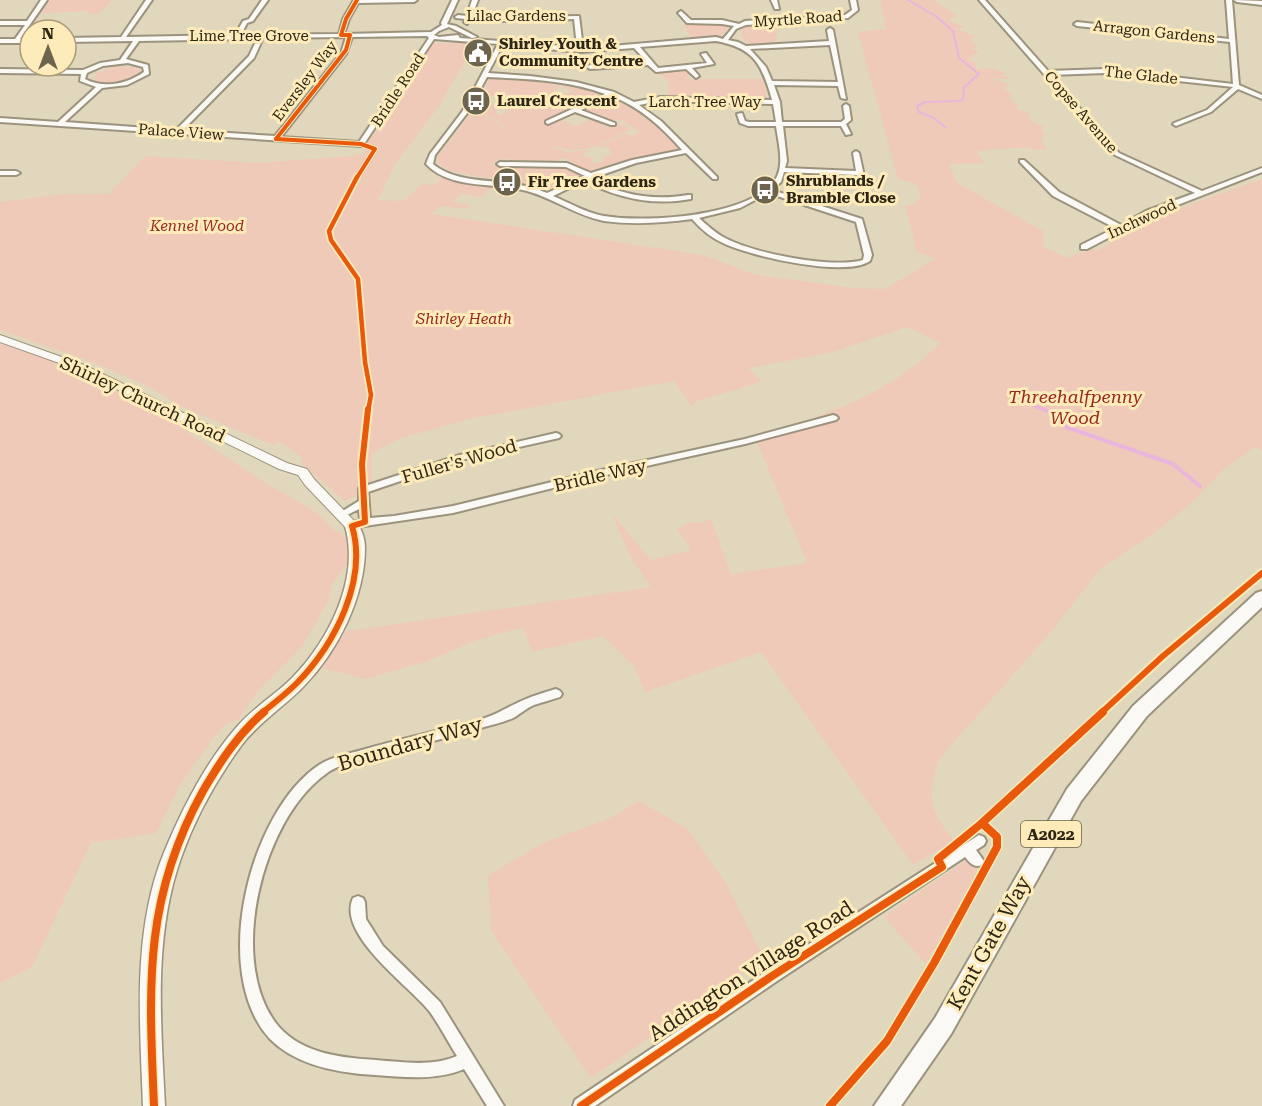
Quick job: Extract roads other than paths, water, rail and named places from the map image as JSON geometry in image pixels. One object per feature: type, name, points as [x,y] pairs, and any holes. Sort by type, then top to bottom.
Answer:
[{"type":"main road","points":[[154,1106],[152,990],[164,879],[205,786],[235,740],[253,719],[299,681],[342,617],[353,584],[359,546],[353,521]]},
{"type":"main road","name":"Kent Gate Way","points":[[886,1106],[943,1026],[1074,795],[1140,711],[1262,597]]},
{"type":"street","points":[[33,18],[44,0]]},
{"type":"street","points":[[123,38],[149,0]]},
{"type":"street","points":[[341,35],[346,18],[356,1],[414,0]]},
{"type":"street","points":[[455,0],[444,23],[482,41],[501,44],[580,50],[725,40],[746,48],[832,43]]},
{"type":"street","points":[[454,39],[462,31],[475,0]]},
{"type":"street","points":[[774,0],[777,8]]},
{"type":"street","name":"Myrtle Road","points":[[681,13],[688,22],[722,22],[738,25],[757,21],[840,18],[851,14],[855,9],[853,0]]},
{"type":"street","name":"Copse Avenue","points":[[982,0],[1118,154],[1201,193]]},
{"type":"street","points":[[1176,124],[1209,111],[1237,86],[1229,0]]},
{"type":"street","points":[[1237,0],[1262,3]]},
{"type":"street","points":[[245,22],[242,20],[255,3],[263,3]]},
{"type":"street","points":[[238,36],[245,22],[251,20],[263,3]]},
{"type":"street","points":[[449,27],[458,17],[460,9]]},
{"type":"street","name":"Lilac Gardens","points":[[458,17],[500,19],[577,17],[580,50]]},
{"type":"street","points":[[0,23],[18,23]]},
{"type":"street","name":"Arragon Gardens","points":[[1077,24],[1232,41]]},
{"type":"street","name":"Myrtle Road","points":[[725,40],[738,25]]},
{"type":"street","name":"Bridle Road","points":[[363,143],[432,36],[449,27]]},
{"type":"street","points":[[830,30],[844,98]]},
{"type":"street","name":"Eversley Way","points":[[276,139],[344,53],[350,35]]},
{"type":"street","name":"Lime Tree Grove","points":[[78,40],[238,36],[432,36]]},
{"type":"street","name":"Bridle Road","points":[[432,36],[482,41]]},
{"type":"street","points":[[178,132],[252,57],[261,37]]},
{"type":"street","points":[[122,61],[138,38]]},
{"type":"street","points":[[0,41],[17,40]]},
{"type":"street","points":[[501,44],[465,112],[432,155],[430,166],[449,175],[521,187],[549,195],[588,214],[609,219],[655,222],[695,218],[742,203],[768,191],[784,170],[777,102],[772,83],[762,66],[746,48]]},
{"type":"street","points":[[636,46],[656,70],[711,64],[704,54]]},
{"type":"street","points":[[0,71],[84,72],[102,64],[122,61],[143,64],[148,71],[135,81],[101,86],[82,80],[84,72]]},
{"type":"street","points":[[590,67],[648,63]]},
{"type":"street","points":[[688,67],[696,76]]},
{"type":"street","name":"The Glade","points":[[1046,73],[1105,71],[1237,86],[1262,98]]},
{"type":"street","points":[[484,75],[562,81],[612,93],[634,104],[661,124],[715,178]]},
{"type":"street","points":[[772,83],[841,84]]},
{"type":"street","points":[[59,124],[101,86]]},
{"type":"street","points":[[548,122],[612,93]]},
{"type":"street","name":"Larch Tree Way","points":[[634,104],[660,99],[777,102]]},
{"type":"street","points":[[740,114],[741,122],[746,124],[843,124],[848,120],[846,106]]},
{"type":"street","points":[[576,110],[613,124]]},
{"type":"street","name":"Palace View","points":[[0,120],[363,143]]},
{"type":"street","points":[[843,124],[848,134]]},
{"type":"street","points":[[549,195],[588,177],[662,155],[687,151]]},
{"type":"street","points":[[856,153],[862,185]]},
{"type":"street","points":[[500,164],[567,165],[611,193],[628,197],[668,200],[688,197]]},
{"type":"street","points":[[1021,164],[1064,199],[1121,228]]},
{"type":"street","points":[[784,170],[860,173]]},
{"type":"street","name":"Inchwood","points":[[1084,247],[1146,215],[1262,170]]},
{"type":"street","points":[[0,173],[16,173]]},
{"type":"street","points":[[695,218],[725,241],[778,257],[845,265],[866,261],[868,255],[859,221],[768,191]]},
{"type":"street","name":"Shirley Church Road","points":[[0,338],[80,367],[283,466],[292,478],[309,482],[353,521]]},
{"type":"street","name":"Bridle Way","points":[[353,521],[419,517],[600,474],[763,440],[833,418]]},
{"type":"street","name":"Fuller's Wood","points":[[364,502],[363,490],[463,458],[556,436]]},
{"type":"street","points":[[353,521],[364,502]]},
{"type":"street","points":[[353,521],[364,502]]},
{"type":"street","name":"Boundary Way","points":[[467,1059],[459,1064],[437,1068],[348,1067],[308,1057],[274,1032],[261,1014],[253,995],[247,966],[244,934],[257,870],[273,831],[286,810],[301,789],[322,770],[388,747],[503,717],[528,703],[556,694]]},
{"type":"street","name":"Addington Village Road","points":[[581,1106],[772,976],[980,841]]},
{"type":"street","points":[[967,850],[977,861]]},
{"type":"street","points":[[358,902],[359,920],[378,951],[435,1007],[496,1106]]},
{"type":"waterway","points":[[908,0],[937,17],[953,31],[959,58],[979,74],[964,87],[963,99],[960,101],[925,102],[917,106],[919,112],[934,118],[946,128]]},
{"type":"waterway","points":[[1028,403],[1047,411]]},
{"type":"waterway","points":[[1043,409],[1057,415],[1066,427],[1173,464],[1200,486]]},
{"type":"place","name":"Shirley Youth & Community Centre","points":[[478,53]]},
{"type":"place","name":"Laurel Crescent","points":[[476,101]]},
{"type":"place","name":"Fir Tree Gardens","points":[[507,182]]},
{"type":"place","name":"Shrublands / Bramble Close","points":[[765,190]]},
{"type":"park label","name":"Kennel Wood","points":[[197,226]]},
{"type":"park label","name":"Shirley Heath","points":[[464,319]]},
{"type":"park label","name":"Threehalfpenny Wood","points":[[1075,406]]}]
